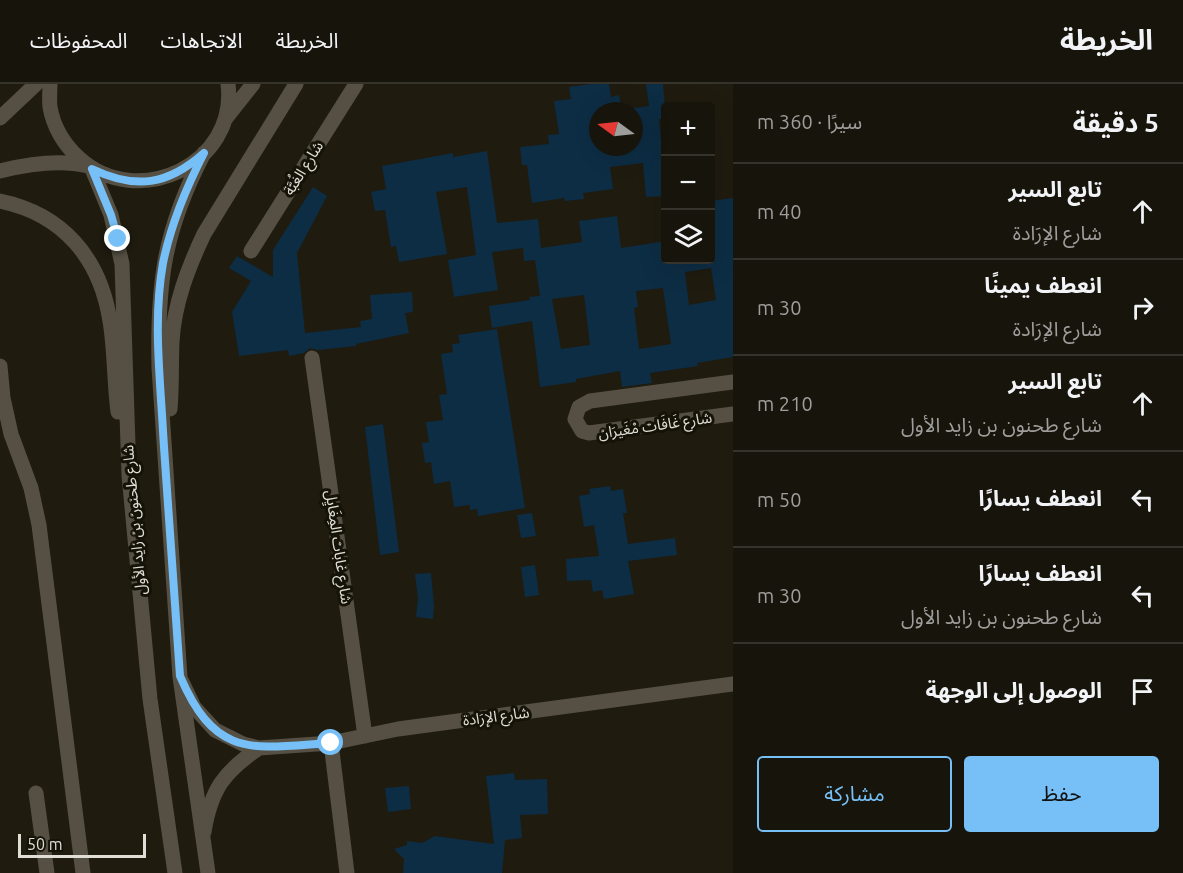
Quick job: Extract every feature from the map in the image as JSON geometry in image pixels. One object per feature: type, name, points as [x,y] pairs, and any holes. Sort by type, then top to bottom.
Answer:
[{"type":"street","points":[[0,118],[36,84]]},
{"type":"street","points":[[50,84],[50,107],[57,130],[70,150],[90,168]]},
{"type":"street","points":[[223,123],[227,106],[228,84]]},
{"type":"street","points":[[0,171],[52,163],[73,163],[111,178],[131,182],[151,182],[171,176],[189,166],[204,153],[215,139],[223,123],[253,84]]},
{"type":"street","points":[[165,453],[171,404],[172,340],[176,313],[186,277],[204,234],[296,84]]},
{"type":"street","name":"شارع الغُبَّة","points":[[251,251],[356,84]]},
{"type":"street","points":[[204,153],[179,207],[170,235],[161,283],[158,322],[180,676],[208,873]]},
{"type":"street","name":"شارع طحنون بن زايد الأول","points":[[90,168],[111,215],[122,264],[128,459],[150,699],[175,873]]},
{"type":"street","points":[[0,201],[34,212],[53,222],[69,235],[95,269],[103,288],[111,321],[118,416],[128,459]]},
{"type":"street","name":"شارع غابات المِغَايِل","points":[[312,358],[365,736]]},
{"type":"street","points":[[0,366],[10,434],[31,489],[39,525],[82,873]]},
{"type":"street","name":"شارع غَافَات مْغَيرَان","points":[[733,382],[590,401],[579,407],[575,419],[582,431],[588,434],[733,414]]},
{"type":"street","name":"شارع الإرَادة","points":[[180,676],[194,707],[215,730],[236,742],[259,748],[331,743],[398,729],[733,684]]},
{"type":"street","points":[[331,743],[347,873]]},
{"type":"street","points":[[203,835],[211,798],[219,783],[230,770],[259,748]]},
{"type":"street","points":[[36,793],[47,873]]},
{"type":"building","points":[[609,84],[611,97],[619,95],[620,102],[589,102],[589,156],[643,156],[643,107],[649,106],[646,84],[663,84],[665,102],[661,102],[661,119],[659,119],[661,196],[646,197],[643,163],[610,167],[613,189],[583,193],[584,199],[565,201],[564,198],[532,203],[527,165],[522,165],[520,147],[549,144],[548,135],[559,134],[554,101],[571,99],[569,87]]},
{"type":"building","points":[[487,151],[497,223],[538,219],[541,248],[582,242],[579,221],[617,216],[621,248],[661,242],[661,264],[715,264],[715,200],[733,198],[733,357],[697,363],[698,366],[650,373],[652,383],[622,387],[620,371],[576,379],[576,382],[540,387],[532,321],[492,328],[489,306],[530,300],[529,297],[540,296],[535,260],[524,261],[523,248],[492,252],[498,290],[454,297],[448,260],[476,255],[467,187],[436,192],[447,254],[399,262],[396,246],[391,247],[385,210],[375,211],[371,192],[386,189],[382,166],[453,153],[453,157]],"holes":[[[711,268],[716,300],[689,305],[685,272]],[[663,288],[671,344],[639,349],[634,308],[638,307],[636,291]],[[584,295],[590,345],[561,349],[552,299]]]},
{"type":"building","points":[[313,187],[327,196],[297,253],[305,333],[361,327],[360,321],[372,319],[370,295],[412,292],[413,312],[405,313],[409,333],[356,344],[356,346],[318,350],[310,348],[304,353],[289,356],[288,350],[239,356],[232,312],[251,281],[229,268],[237,256],[273,277],[273,250]]},
{"type":"building","points":[[497,329],[525,508],[478,516],[477,509],[470,510],[470,505],[454,507],[450,481],[434,484],[431,462],[425,463],[422,443],[429,442],[426,422],[443,420],[439,395],[447,394],[441,354],[453,352],[452,344],[460,343],[458,335]]},
{"type":"building","points":[[383,424],[399,552],[380,555],[365,427]]},
{"type":"building","points":[[610,486],[611,491],[623,489],[627,513],[623,513],[628,544],[675,538],[677,555],[628,561],[634,594],[604,599],[602,590],[593,592],[591,580],[567,581],[566,559],[599,556],[594,525],[584,527],[579,496],[590,494],[589,489]]},
{"type":"building","points":[[532,513],[536,536],[521,538],[517,515]]},
{"type":"building","points":[[535,565],[539,595],[525,597],[521,567]]},
{"type":"building","points":[[431,573],[433,619],[416,617],[418,599],[415,574]]},
{"type":"building","points":[[514,773],[515,780],[547,779],[548,814],[520,815],[522,838],[505,840],[502,873],[403,873],[404,859],[394,849],[407,845],[407,841],[422,843],[435,836],[494,844],[486,776]]},
{"type":"building","points":[[409,786],[411,809],[388,812],[385,788]]},
{"type":"route","points":[[118,239],[92,169],[111,178],[131,182],[151,182],[171,176],[189,166],[204,153],[179,207],[170,235],[159,293],[159,368],[180,676],[194,707],[204,720],[229,739],[259,748],[331,743]]}]
